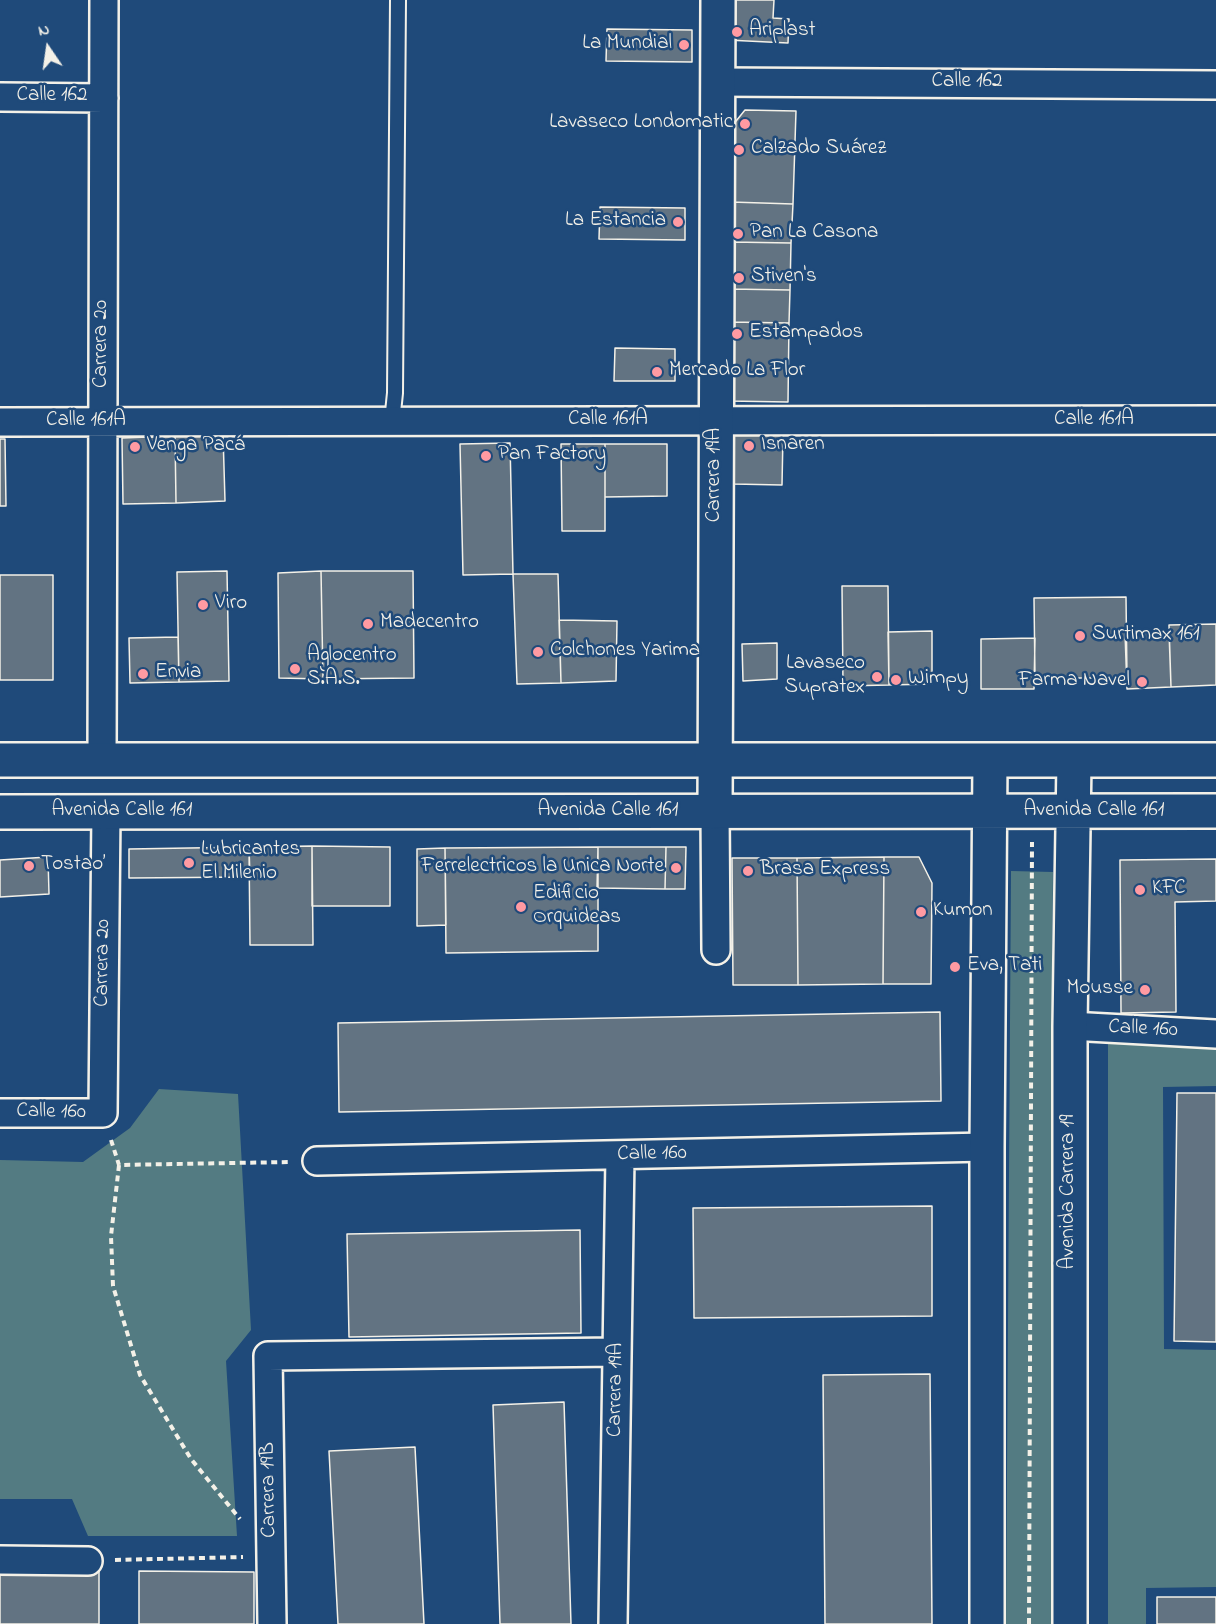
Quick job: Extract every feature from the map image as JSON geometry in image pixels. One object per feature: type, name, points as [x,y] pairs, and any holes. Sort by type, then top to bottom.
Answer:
[{"type":"main road","name":"Carrera 19A","points":[[715,812],[718,0]]},
{"type":"main road","points":[[0,760],[1216,760]]},
{"type":"main road","points":[[987,1624],[990,760]]},
{"type":"main road","name":"Avenida Carrera 19","points":[[1070,1624],[1070,1026],[1074,760]]},
{"type":"main road","name":"Avenida Calle 161","points":[[0,812],[1216,811]]},
{"type":"street","name":"Carrera 20","points":[[102,760],[104,0]]},
{"type":"street","name":"Calle 162","points":[[717,82],[1216,85]]},
{"type":"street","name":"Calle 162","points":[[0,98],[104,98]]},
{"type":"street","name":"Calle 161A","points":[[0,422],[1216,420]]},
{"type":"street","name":"Carrera 20","points":[[103,1113],[106,812]]},
{"type":"street","name":"Carrera 19A","points":[[715,812],[716,950]]},
{"type":"street","name":"Calle 160","points":[[1070,1026],[1216,1034]]},
{"type":"street","name":"Calle 160","points":[[0,1113],[103,1113]]},
{"type":"street","name":"Calle 160","points":[[317,1161],[987,1147]]},
{"type":"street","name":"Carrera 19A","points":[[613,1624],[620,1156]]},
{"type":"street","name":"Carrera 19B","points":[[272,1624],[268,1356],[617,1352]]},
{"type":"street","points":[[0,1560],[88,1561]]},
{"type":"lane","points":[[392,422],[395,393],[398,0]]},
{"type":"path","points":[[1029,1624],[1032,830]]},
{"type":"path","points":[[103,1113],[119,1165],[111,1236],[113,1286],[140,1375],[191,1459],[271,1557]]},
{"type":"path","points":[[119,1165],[317,1161]]},
{"type":"path","points":[[88,1561],[271,1557]]},
{"type":"green space","points":[[1011,871],[1053,872],[1052,1624],[1006,1624]]},
{"type":"green space","points":[[1108,1042],[1216,1046],[1216,1086],[1163,1087],[1164,1349],[1216,1350],[1216,1587],[1146,1588],[1146,1624],[1108,1624]]},
{"type":"green space","points":[[159,1089],[238,1094],[251,1330],[226,1361],[237,1536],[88,1536],[72,1499],[0,1499],[0,1160],[83,1162],[130,1128]]},
{"type":"building","points":[[729,0],[774,0],[773,18],[789,19],[788,43],[727,40]]},
{"type":"building","points":[[607,29],[692,30],[692,62],[606,61]]},
{"type":"building","points":[[745,110],[796,111],[793,204],[731,202],[732,126]]},
{"type":"building","points":[[731,202],[793,204],[791,243],[731,242]]},
{"type":"building","points":[[600,207],[685,208],[685,240],[599,239]]},
{"type":"building","points":[[731,242],[791,243],[790,290],[730,289]]},
{"type":"building","points":[[730,289],[790,290],[789,323],[729,322]]},
{"type":"building","points":[[729,322],[789,323],[788,402],[728,401]]},
{"type":"building","points":[[615,348],[675,349],[675,381],[614,381]]},
{"type":"building","points":[[223,434],[225,501],[176,503],[175,436]]},
{"type":"building","points":[[734,435],[783,435],[782,485],[733,484]]},
{"type":"building","points":[[175,436],[176,503],[123,504],[122,438]]},
{"type":"building","points":[[0,439],[5,439],[6,506],[0,506]]},
{"type":"building","points":[[510,443],[513,574],[463,575],[460,444]]},
{"type":"building","points":[[561,444],[605,444],[605,531],[562,531]]},
{"type":"building","points":[[605,444],[667,444],[667,496],[605,497]]},
{"type":"building","name":"Viro","points":[[227,571],[229,681],[179,682],[177,572]]},
{"type":"building","points":[[321,571],[323,679],[279,678],[278,573]]},
{"type":"building","name":"Madecentro","points":[[321,571],[413,571],[414,678],[323,679]]},
{"type":"building","name":"Colchones Yarima","points":[[513,574],[558,574],[561,683],[517,684]]},
{"type":"building","points":[[0,575],[53,575],[53,680],[0,680]]},
{"type":"building","points":[[842,586],[888,586],[889,685],[843,686]]},
{"type":"building","name":"Surtimax 161","points":[[1126,597],[1127,678],[1035,678],[1034,598]]},
{"type":"building","points":[[559,620],[617,621],[616,681],[561,683]]},
{"type":"building","points":[[1216,624],[1216,685],[1171,687],[1169,625]]},
{"type":"building","points":[[932,631],[932,684],[889,685],[888,632]]},
{"type":"building","points":[[1169,632],[1171,687],[1127,689],[1125,633]]},
{"type":"building","points":[[178,637],[179,682],[130,683],[129,638]]},
{"type":"building","points":[[1035,638],[1034,689],[981,689],[981,639]]},
{"type":"building","points":[[777,643],[777,679],[743,681],[742,644]]},
{"type":"building","points":[[312,846],[313,945],[250,945],[249,847]]},
{"type":"building","points":[[312,846],[390,847],[390,906],[312,906]]},
{"type":"building","name":"Lubricantes El Milenio","points":[[249,847],[250,877],[129,878],[129,849]]},
{"type":"building","name":"Edificio Orquideas","points":[[598,847],[598,951],[446,953],[445,848]]},
{"type":"building","points":[[598,847],[666,847],[665,889],[597,888]]},
{"type":"building","name":"Ferrelectricos la Unica Norte","points":[[666,847],[686,847],[685,889],[665,889]]},
{"type":"building","points":[[445,848],[446,925],[417,926],[417,849]]},
{"type":"building","points":[[48,857],[49,894],[0,897],[0,860]]},
{"type":"building","points":[[884,857],[883,984],[798,985],[797,858]]},
{"type":"building","points":[[884,857],[919,857],[932,883],[931,984],[883,984]]},
{"type":"building","points":[[732,858],[797,858],[798,985],[733,985]]},
{"type":"building","points":[[1216,859],[1216,901],[1175,902],[1176,1012],[1121,1013],[1120,860]]},
{"type":"building","points":[[940,1012],[941,1101],[339,1112],[338,1023]]},
{"type":"building","points":[[1177,1093],[1216,1093],[1216,1342],[1174,1341]]},
{"type":"building","points":[[932,1206],[932,1316],[694,1318],[693,1208]]},
{"type":"building","points":[[580,1230],[581,1333],[349,1337],[347,1234]]},
{"type":"building","points":[[930,1374],[932,1624],[825,1624],[823,1375]]},
{"type":"building","points":[[564,1402],[571,1624],[500,1624],[493,1405]]},
{"type":"building","points":[[415,1447],[424,1624],[338,1624],[329,1451]]},
{"type":"building","points":[[99,1562],[99,1624],[0,1624],[0,1566]]},
{"type":"building","points":[[139,1571],[254,1572],[254,1624],[139,1624]]},
{"type":"building","points":[[1157,1597],[1216,1597],[1216,1624],[1157,1624]]},
{"type":"place","name":"Ariplast","points":[[737,32]]},
{"type":"place","name":"La Mundial","points":[[684,45]]},
{"type":"place","name":"Lavaseco Londomatic","points":[[745,124]]},
{"type":"place","name":"Calzado Suárez","points":[[739,150]]},
{"type":"place","name":"La Estancia","points":[[678,222]]},
{"type":"place","name":"Pan La Casona","points":[[738,234]]},
{"type":"place","name":"Stiven's","points":[[739,278]]},
{"type":"place","name":"Estampados","points":[[737,334]]},
{"type":"place","name":"Mercado La Flor","points":[[657,372]]},
{"type":"place","name":"Isnaren","points":[[749,446]]},
{"type":"place","name":"Venga Pacá","points":[[135,447]]},
{"type":"place","name":"Pan Factory","points":[[486,456]]},
{"type":"place","name":"Viro","points":[[203,605]]},
{"type":"place","name":"Madecentro","points":[[368,624]]},
{"type":"place","name":"Surtimax 161","points":[[1080,636]]},
{"type":"place","name":"Colchones Yarima","points":[[538,652]]},
{"type":"place","name":"Aglocentro S.A.S.","points":[[295,669]]},
{"type":"place","name":"Envia","points":[[143,674]]},
{"type":"place","name":"Lavaseco Supratex","points":[[877,677]]},
{"type":"place","name":"Wimpy","points":[[896,680]]},
{"type":"place","name":"Farma Navel","points":[[1142,682]]},
{"type":"place","name":"Lubricantes El Milenio","points":[[189,863]]},
{"type":"place","name":"Tostao’","points":[[29,866]]},
{"type":"place","name":"Ferrelectricos la Unica Norte","points":[[676,868]]},
{"type":"place","name":"Brasa Express","points":[[748,871]]},
{"type":"place","name":"KFC","points":[[1140,890]]},
{"type":"place","name":"Edificio Orquideas","points":[[521,907]]},
{"type":"place","name":"Kumon","points":[[921,912]]},
{"type":"place","name":"Eva, Tati","points":[[955,967]]},
{"type":"place","name":"Mousse","points":[[1145,990]]}]
